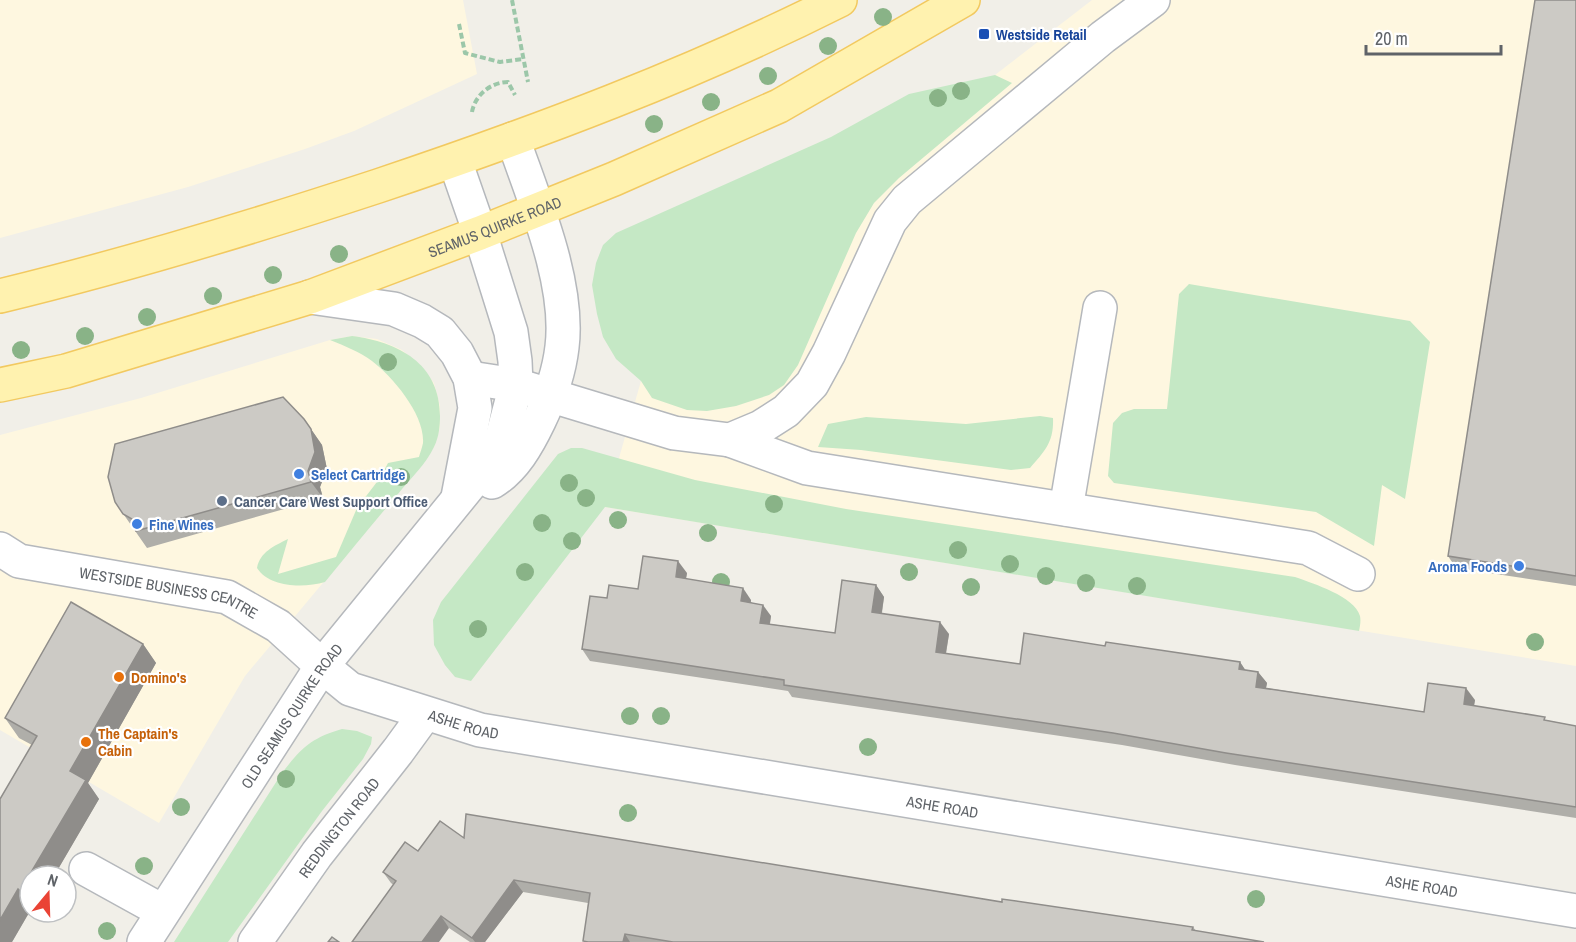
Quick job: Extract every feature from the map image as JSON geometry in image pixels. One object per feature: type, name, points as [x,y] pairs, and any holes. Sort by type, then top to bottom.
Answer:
[{"type":"main road","points":[[0,296],[202,243],[455,161],[649,87],[787,27],[840,0]]},
{"type":"main road","name":"SEAMUS QUIRKE ROAD","points":[[0,385],[66,370],[309,297],[538,210],[779,106],[963,0]]},
{"type":"street","points":[[730,440],[761,427],[786,411],[813,384],[890,221],[907,200],[1104,37],[1153,0]]},
{"type":"street","name":"OLD SEAMUS QUIRKE ROAD","points":[[457,502],[503,476],[529,443],[551,396],[562,348],[563,315],[555,268],[538,210],[513,140]]},
{"type":"street","name":"OLD SEAMUS QUIRKE ROAD","points":[[144,942],[322,666],[499,448],[516,386],[511,332],[455,161]]},
{"type":"street","name":"OLD SEAMUS QUIRKE ROAD","points":[[309,297],[394,309],[440,332],[457,353],[470,378],[475,408],[457,502]]},
{"type":"street","points":[[1065,509],[1100,308]]},
{"type":"street","points":[[470,378],[516,386],[674,434],[730,440],[807,468],[1308,548],[1358,574]]},
{"type":"street","name":"WESTSIDE BUSINESS CENTRE","points":[[0,549],[19,561],[227,597],[278,626],[322,666]]},
{"type":"street","name":"ASHE ROAD","points":[[322,666],[350,689],[480,730],[1576,911]]},
{"type":"street","name":"REDDINGTON ROAD","points":[[255,942],[317,854],[399,751],[425,714]]},
{"type":"street","points":[[86,869],[162,911]]},
{"type":"path","points":[[512,0],[528,82]]},
{"type":"path","points":[[459,24],[465,53],[500,62],[523,59]]},
{"type":"shaded area","points":[[0,0],[463,0],[477,74],[354,131],[305,149],[188,187],[0,238]]},
{"type":"shaded area","points":[[1092,0],[1576,0],[1576,666],[605,507],[641,381],[930,121],[995,75]]},
{"type":"shaded area","points":[[352,336],[377,339],[402,350],[421,366],[434,383],[440,406],[440,427],[434,447],[245,676],[159,823],[0,730],[0,435],[141,398],[330,340]]},
{"type":"green space","points":[[995,75],[1012,83],[899,178],[874,203],[856,233],[798,365],[784,385],[769,395],[736,406],[707,411],[687,410],[652,398],[641,381],[616,359],[603,337],[592,285],[596,263],[603,245],[616,233],[831,137],[909,94]]},
{"type":"green space","points":[[1189,284],[1410,321],[1430,342],[1405,499],[1382,485],[1374,546],[1316,512],[1114,483],[1108,476],[1113,423],[1122,413],[1134,409],[1167,409],[1179,294]]},
{"type":"green space","points":[[352,336],[369,339],[400,350],[424,369],[433,382],[438,398],[440,420],[437,439],[422,465],[325,582],[307,585],[279,583],[263,575],[257,568],[264,554],[288,539],[278,574],[336,557],[357,508],[380,478],[388,463],[419,457],[422,449],[422,432],[419,421],[398,387],[367,358],[330,340]]},
{"type":"green space","points":[[1040,416],[1053,418],[1052,434],[1044,451],[1030,468],[1011,470],[861,450],[818,447],[828,424],[866,417],[966,424]]},
{"type":"green space","points":[[571,448],[582,448],[695,480],[846,509],[1295,577],[1322,587],[1350,602],[1360,616],[1359,631],[605,507],[471,681],[455,677],[434,645],[433,620],[441,602],[558,454]]},
{"type":"green space","points":[[342,729],[357,731],[372,737],[363,759],[322,811],[228,942],[174,942],[287,767],[313,741]]},
{"type":"building","points":[[1535,0],[1576,0],[1576,576],[1448,556]]},
{"type":"building","points":[[283,397],[311,429],[315,452],[308,471],[311,482],[136,531],[132,519],[123,514],[115,502],[108,477],[115,444]]},
{"type":"building","points":[[643,556],[678,561],[676,577],[743,588],[741,601],[763,605],[760,623],[835,633],[842,580],[876,585],[872,612],[940,622],[936,652],[1020,664],[1024,633],[1105,646],[1106,642],[1240,662],[1239,669],[1258,672],[1256,687],[1424,712],[1428,683],[1466,688],[1464,704],[1545,717],[1544,720],[1576,726],[1576,807],[1226,753],[1113,733],[784,685],[784,680],[582,649],[590,596],[607,598],[609,585],[638,589]]},
{"type":"building","points":[[71,602],[143,644],[70,771],[86,780],[36,864],[18,864],[18,889],[0,920],[0,799],[37,736],[5,718]]},
{"type":"building","points":[[466,814],[1002,902],[1002,899],[1193,927],[1192,930],[1264,942],[673,942],[625,934],[623,942],[588,942],[583,941],[590,893],[514,880],[472,938],[441,916],[422,942],[352,942],[396,881],[383,872],[405,842],[418,851],[440,821],[464,838]]},
{"type":"building","points":[[332,937],[339,942],[328,942]]},
{"type":"place","name":"Westside Retail","points":[[984,34]]},
{"type":"place","name":"Select Cartridge","points":[[299,474]]},
{"type":"place","name":"Cancer Care West Support Office","points":[[222,501]]},
{"type":"place","name":"Fine Wines","points":[[137,524]]},
{"type":"place","name":"Aroma Foods","points":[[1519,566]]},
{"type":"place","name":"Domino's","points":[[119,677]]},
{"type":"place","name":"The Captain's Cabin","points":[[86,742]]}]
